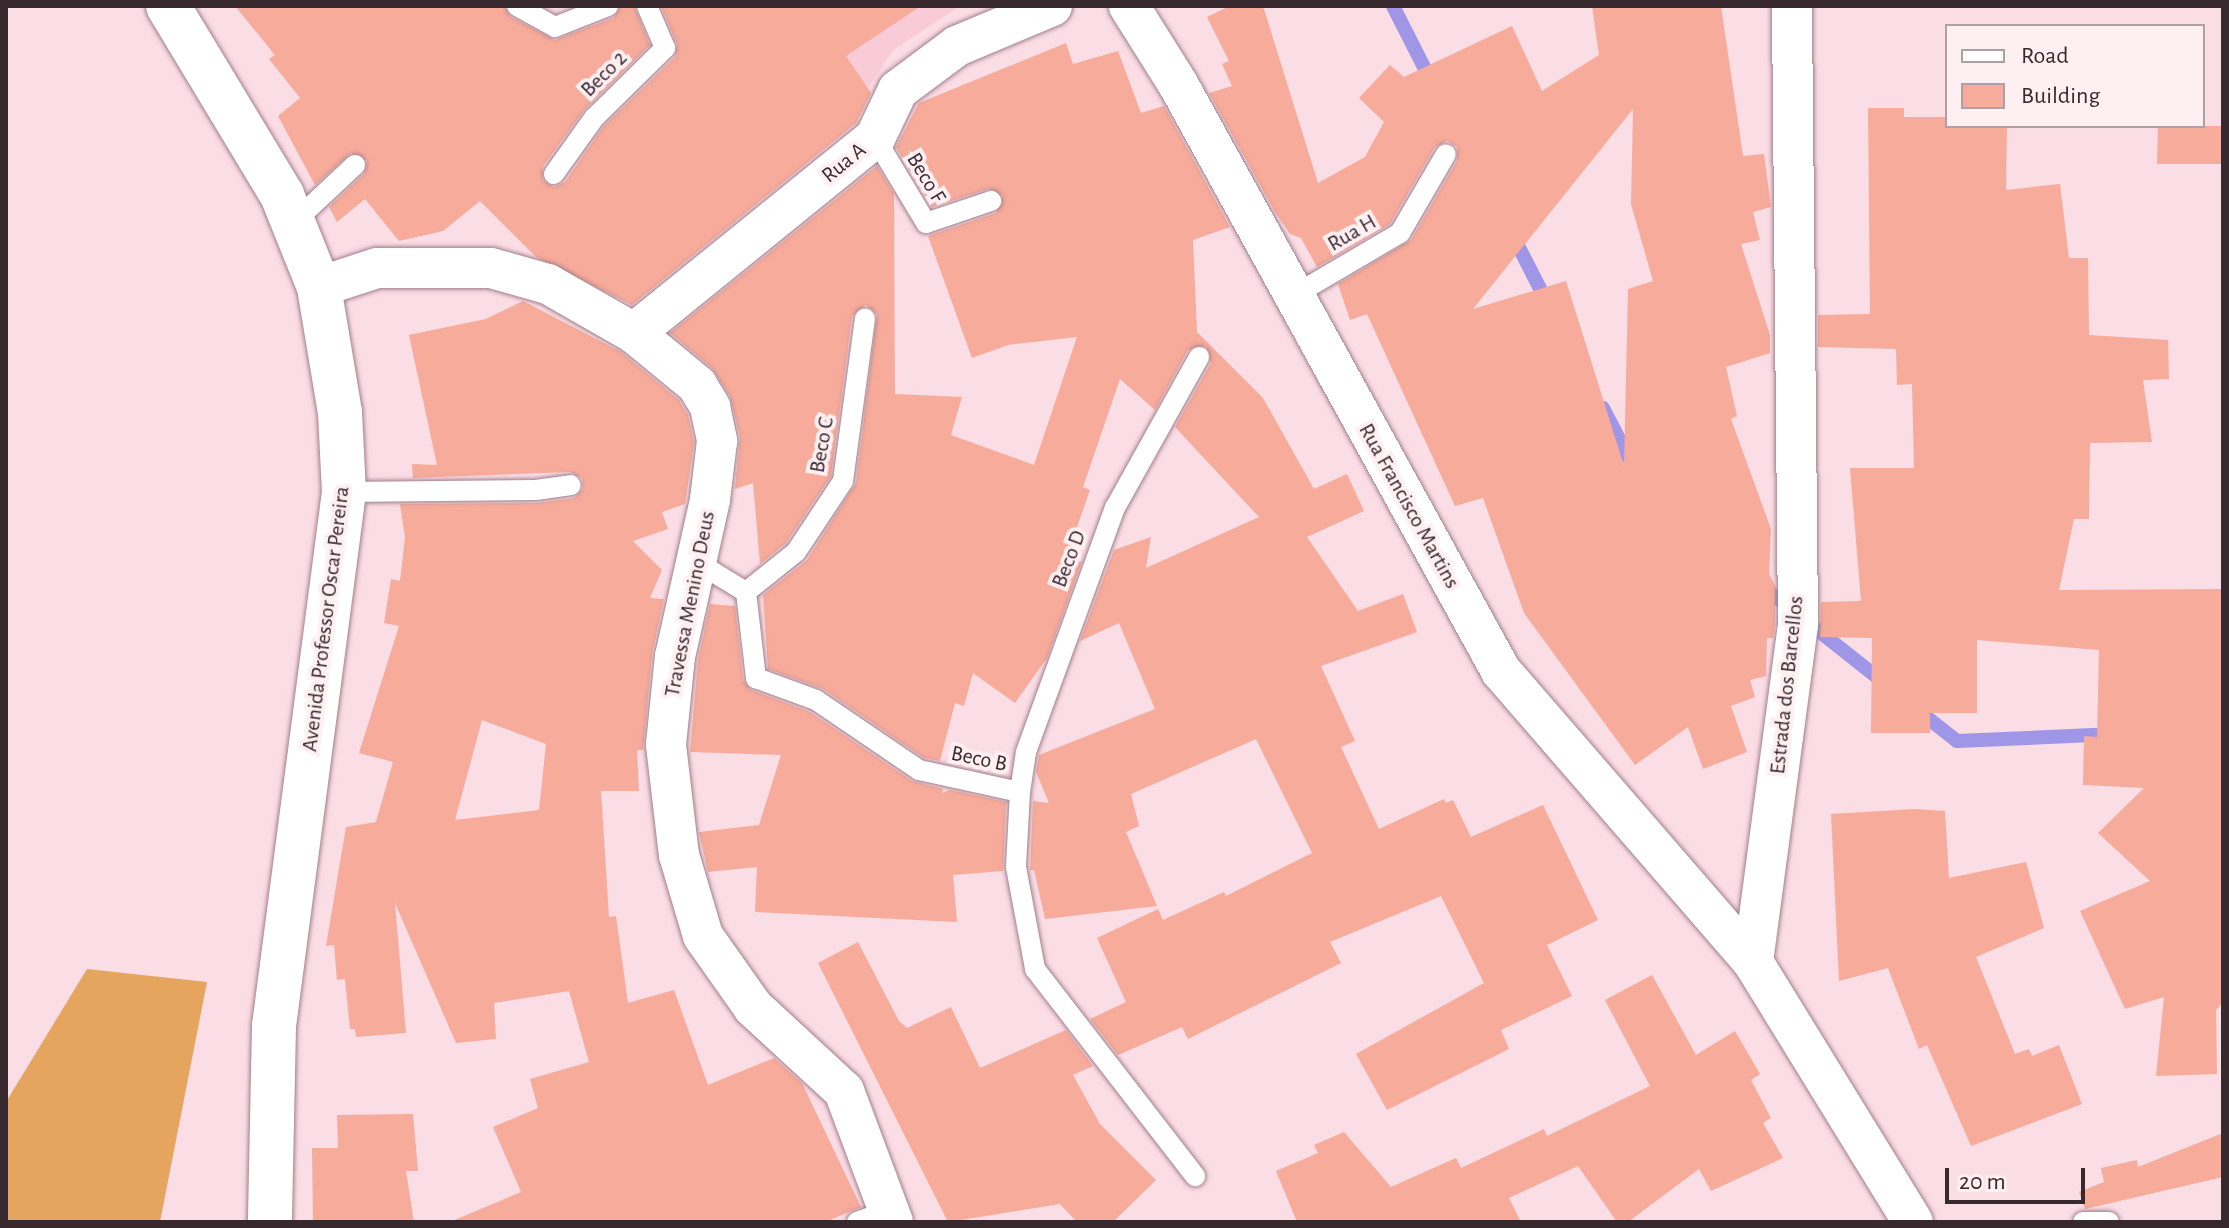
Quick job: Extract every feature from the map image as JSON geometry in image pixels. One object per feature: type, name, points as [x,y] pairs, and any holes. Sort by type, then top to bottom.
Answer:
[{"type":"main road","name":"Avenida Professor Oscar Pereira","points":[[168,6],[282,195],[319,287],[340,413],[344,492],[274,1026],[270,1222]]},
{"type":"street","name":"Rua A","points":[[634,333],[875,138],[898,90],[957,46],[1052,6]]},
{"type":"street","name":"Rua Francisco Martins","points":[[1129,6],[1178,84],[1291,297],[1501,671],[1753,962]]},
{"type":"street","name":"Estrada dos Barcellos","points":[[1753,962],[1798,625],[1792,6]]},
{"type":"street","name":"Travessa Menino Deus","points":[[319,287],[377,268],[491,268],[548,284],[634,333],[697,385],[710,407],[717,441],[710,500],[675,656],[666,745],[679,855],[703,936],[753,1007],[844,1091],[880,1218]]},
{"type":"street","points":[[1753,962],[1913,1222]]},
{"type":"lane","points":[[517,6],[555,27],[608,6]]},
{"type":"lane","name":"Beco 2","points":[[554,174],[594,118],[665,48],[647,6]]},
{"type":"lane","name":"Beco F","points":[[875,138],[926,223],[991,201]]},
{"type":"lane","name":"Rua H","points":[[1291,297],[1400,233],[1446,154]]},
{"type":"lane","points":[[293,223],[355,165]]},
{"type":"lane","name":"Beco C","points":[[746,592],[796,552],[843,481],[865,318]]},
{"type":"lane","name":"Beco D","points":[[1020,792],[1026,752],[1115,508],[1199,357]]},
{"type":"lane","points":[[344,492],[536,490],[571,485]]},
{"type":"lane","points":[[695,561],[746,592]]},
{"type":"lane","name":"Beco B","points":[[746,592],[756,678],[816,700],[919,770],[1020,792],[1016,867],[1035,969],[1195,1176]]},
{"type":"lane","points":[[2083,1222],[2109,1222]]},
{"type":"shaded area","points":[[699,6],[960,6],[893,50],[868,88],[803,131]]},
{"type":"shaded area","points":[[87,969],[207,982],[160,1222],[6,1222],[6,1102]]},
{"type":"building","points":[[235,6],[504,6],[511,17],[555,40],[613,18],[621,6],[634,6],[650,45],[585,109],[543,166],[543,180],[554,187],[565,182],[604,126],[675,57],[677,44],[661,6],[921,6],[846,56],[871,93],[856,123],[632,305],[536,257],[480,201],[443,231],[399,241],[365,199],[337,222],[329,207],[364,174],[367,161],[351,153],[315,185],[278,116],[300,98],[269,59],[275,55]]},
{"type":"building","points":[[1230,6],[1263,6],[1318,183],[1365,157],[1384,122],[1359,98],[1390,65],[1404,77],[1512,26],[1542,91],[1599,55],[1592,6],[1721,6],[1743,156],[1764,154],[1771,207],[1753,212],[1760,240],[1741,244],[1770,335],[1770,353],[1726,367],[1737,416],[1731,419],[1771,529],[1769,574],[1775,585],[1775,624],[1773,638],[1767,638],[1766,676],[1750,680],[1755,697],[1731,706],[1747,752],[1703,769],[1688,727],[1635,765],[1524,613],[1483,498],[1455,506],[1367,314],[1350,320],[1338,284],[1411,240],[1457,161],[1457,147],[1447,141],[1435,147],[1390,224],[1317,267],[1301,238],[1290,234],[1275,212],[1209,93],[1232,86],[1222,64],[1229,61],[1207,17]],"holes":[[[1633,109],[1631,204],[1653,281],[1628,289],[1624,466],[1566,281],[1473,309]]]},
{"type":"building","points":[[1066,43],[1073,64],[1118,51],[1141,113],[1164,106],[1230,227],[1193,240],[1197,332],[1263,398],[1314,489],[1347,474],[1364,511],[1307,537],[1358,611],[1403,594],[1417,632],[1321,666],[1355,741],[1341,747],[1379,829],[1444,799],[1446,803],[1453,800],[1471,837],[1543,805],[1598,920],[1547,945],[1572,996],[1501,1030],[1509,1049],[1387,1110],[1356,1054],[1484,983],[1441,896],[1330,942],[1341,963],[1188,1039],[1182,1027],[1118,1055],[1090,1019],[1126,1002],[1097,938],[1158,909],[1163,920],[1224,892],[1226,896],[1312,853],[1256,739],[1131,794],[1139,826],[1126,832],[1157,906],[1045,919],[1034,870],[1030,870],[1033,801],[1049,803],[1036,772],[1039,755],[1155,709],[1119,623],[1080,641],[1114,550],[1151,537],[1146,568],[1259,517],[1175,427],[1211,363],[1206,346],[1188,350],[1155,410],[1120,379],[1083,487],[1090,490],[1063,567],[1082,561],[1047,658],[1015,703],[973,673],[964,706],[955,703],[940,761],[924,758],[823,689],[768,669],[763,595],[807,560],[856,483],[877,314],[866,305],[852,316],[831,476],[786,543],[760,564],[753,483],[735,489],[740,437],[730,396],[712,368],[670,333],[877,166],[894,194],[895,394],[962,397],[951,435],[1034,465],[1077,337],[1008,345],[972,358],[928,236],[996,213],[1003,196],[988,189],[932,207],[896,147],[919,103]]},
{"type":"building","points":[[1868,108],[1904,108],[1904,117],[1945,117],[1945,128],[2007,128],[2006,190],[2060,184],[2069,258],[2088,258],[2089,335],[2168,340],[2169,379],[2143,380],[2152,442],[2090,443],[2089,519],[2074,519],[2059,590],[2223,589],[2223,1002],[2216,1010],[2217,1074],[2156,1076],[2164,997],[2125,1009],[2080,911],[2150,881],[2098,833],[2144,788],[2083,785],[2084,736],[2097,737],[2099,650],[1977,640],[1977,713],[1930,713],[1930,733],[1871,733],[1872,638],[1820,637],[1821,602],[1861,601],[1850,468],[1914,468],[1912,384],[1897,385],[1896,349],[1818,347],[1818,315],[1870,314]]},
{"type":"building","points":[[2223,126],[2223,164],[2157,164],[2158,128]]},
{"type":"building","points":[[523,301],[621,352],[679,400],[688,415],[694,442],[685,504],[662,512],[668,529],[633,541],[662,570],[650,598],[664,599],[652,654],[643,750],[637,750],[639,791],[601,791],[609,917],[616,916],[628,1003],[674,990],[708,1085],[774,1058],[802,1083],[861,1207],[825,1222],[450,1222],[521,1192],[493,1127],[538,1108],[530,1079],[589,1062],[569,991],[494,1003],[496,1039],[456,1043],[395,903],[406,1033],[356,1037],[355,1029],[350,1029],[345,979],[337,980],[334,945],[326,946],[346,827],[376,822],[393,762],[359,753],[399,626],[384,623],[391,579],[400,581],[405,537],[400,504],[538,503],[574,498],[583,489],[582,478],[570,472],[413,478],[412,464],[437,465],[409,335],[486,319]],"holes":[[[482,720],[546,744],[539,810],[455,820]]]},
{"type":"building","points":[[710,604],[735,606],[743,680],[751,690],[810,712],[912,781],[943,789],[942,793],[950,790],[1006,802],[1003,871],[953,875],[957,922],[755,912],[757,867],[708,872],[699,832],[759,825],[781,755],[690,752],[698,660]]},
{"type":"building","points":[[1915,809],[1945,811],[1949,878],[2026,862],[2044,928],[1976,957],[2015,1054],[2029,1049],[2032,1056],[2059,1045],[2082,1104],[1971,1146],[1927,1045],[1919,1049],[1888,968],[1839,981],[1831,814]]},
{"type":"building","points":[[858,942],[899,1021],[907,1028],[951,1007],[980,1068],[1066,1030],[1093,1066],[1073,1075],[1100,1124],[1156,1180],[1113,1222],[1077,1222],[1060,1204],[948,1222],[818,963]]},
{"type":"building","points":[[1652,975],[1696,1055],[1735,1031],[1760,1074],[1751,1080],[1771,1118],[1763,1123],[1783,1158],[1711,1191],[1699,1169],[1628,1222],[1617,1222],[1578,1166],[1509,1198],[1521,1222],[1297,1222],[1276,1171],[1318,1153],[1314,1145],[1344,1132],[1391,1187],[1456,1158],[1461,1168],[1544,1129],[1547,1136],[1650,1086],[1605,1000]]},
{"type":"building","points":[[413,1114],[418,1171],[406,1171],[414,1222],[313,1222],[312,1148],[338,1148],[337,1115]]},
{"type":"building","points":[[2223,1133],[2223,1177],[2085,1209],[2079,1192],[2104,1182],[2101,1168],[2137,1160],[2138,1167]]},
{"type":"waterway","points":[[1393,6],[1433,85]]},
{"type":"waterway","points":[[1512,234],[1548,304]]},
{"type":"waterway","points":[[1603,408],[1632,464]]},
{"type":"waterway","points":[[1762,586],[1887,685]]},
{"type":"waterway","points":[[1915,708],[1957,741],[2115,734]]}]
